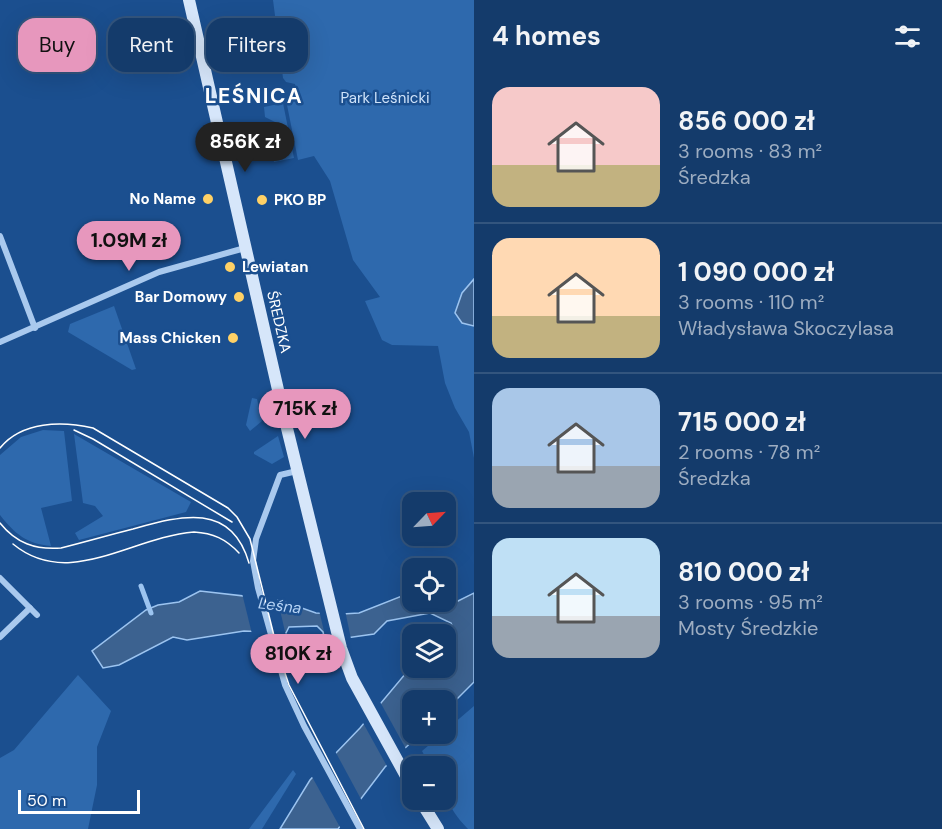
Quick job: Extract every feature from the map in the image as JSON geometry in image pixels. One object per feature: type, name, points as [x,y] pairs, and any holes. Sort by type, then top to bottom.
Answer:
[{"type":"main road","name":"ŚREDZKA","points":[[189,0],[297,471],[341,648],[352,678],[402,769]]},
{"type":"main road","points":[[426,810],[438,829]]},
{"type":"street","points":[[0,236],[35,328]]},
{"type":"street","points":[[0,342],[159,272],[246,248]]},
{"type":"street","points":[[297,471],[280,475],[256,539],[253,561],[274,652],[304,726],[360,829]]},
{"type":"street","points":[[0,578],[37,615]]},
{"type":"street","points":[[0,637],[30,608]]},
{"type":"green space","name":"Park Leśnicki","points":[[273,0],[474,0],[474,458],[469,432],[455,408],[445,383],[438,346],[392,345],[382,340],[365,301],[380,297],[353,260],[330,181],[314,156],[298,160],[287,105],[296,94],[295,84],[286,82],[282,72],[308,72],[308,18],[275,18]]},
{"type":"green space","points":[[283,103],[294,158],[274,162],[271,147],[276,141],[278,129],[275,122],[265,117],[264,107]]},
{"type":"green space","points":[[114,306],[136,369],[132,370],[68,332],[70,324]]},
{"type":"green space","points":[[252,398],[257,399],[262,421],[250,431],[246,425]]},
{"type":"green space","points":[[43,430],[64,431],[72,501],[41,508],[51,546],[35,543],[22,537],[0,515],[0,455],[21,437]]},
{"type":"green space","points":[[74,434],[191,502],[186,512],[79,540],[75,533],[103,516],[95,506],[83,503]]},
{"type":"green space","points":[[278,436],[284,457],[272,464],[254,454],[254,452]]},
{"type":"green space","points":[[78,675],[111,711],[97,747],[97,785],[88,829],[0,829],[0,758],[14,750]]},
{"type":"green space","points":[[474,706],[474,829],[468,829],[453,810],[456,810],[456,756],[425,756],[422,751],[430,744],[456,744],[456,721]]},
{"type":"green space","points":[[293,770],[296,774],[262,829],[249,829]]},
{"type":"water","points":[[474,279],[474,326],[462,323],[455,313],[462,293]]},
{"type":"water","name":"Leśna","points":[[200,591],[279,600],[316,613],[359,613],[402,596],[402,612],[456,612],[456,599],[458,601],[474,593],[474,682],[456,700],[456,690],[402,690],[402,744],[409,744],[385,767],[338,829],[280,829],[310,780],[360,728],[402,678],[456,678],[456,624],[430,613],[387,621],[374,634],[325,641],[323,632],[317,626],[289,627],[286,633],[244,631],[187,640],[173,637],[119,665],[103,668],[92,651],[146,610],[158,605],[179,602]]},
{"type":"pier","points":[[242,593],[277,597],[286,636],[252,634]]},
{"type":"pier","points":[[319,610],[345,610],[351,639],[327,644]]},
{"type":"pier","points":[[379,700],[406,749],[388,768],[362,721]]},
{"type":"pier","points":[[335,751],[362,801],[341,829],[311,775]]},
{"type":"waterway","points":[[141,586],[151,613]]},
{"type":"tram line","points":[[0,448],[19,432],[43,425],[68,424],[93,428],[228,508],[237,517],[250,539],[278,652],[289,685],[364,829]]},
{"type":"tram line","points":[[74,430],[232,522]]},
{"type":"tram line","points":[[0,523],[13,536],[27,544],[43,548],[61,548],[168,520],[202,518],[217,522],[230,530],[241,543],[249,563]]},
{"type":"tram line","points":[[13,544],[34,557],[56,562],[78,562],[170,536],[194,532],[219,538],[239,553]]},
{"type":"place","name":"No Name","points":[[208,199]]},
{"type":"place","name":"PKO BP","points":[[262,200]]},
{"type":"place","name":"Lewiatan","points":[[230,267]]},
{"type":"place","name":"Bar Domowy","points":[[239,297]]},
{"type":"place","name":"Mass Chicken","points":[[233,338]]},
{"type":"district","name":"LEŚNICA","points":[[254,96]]}]
